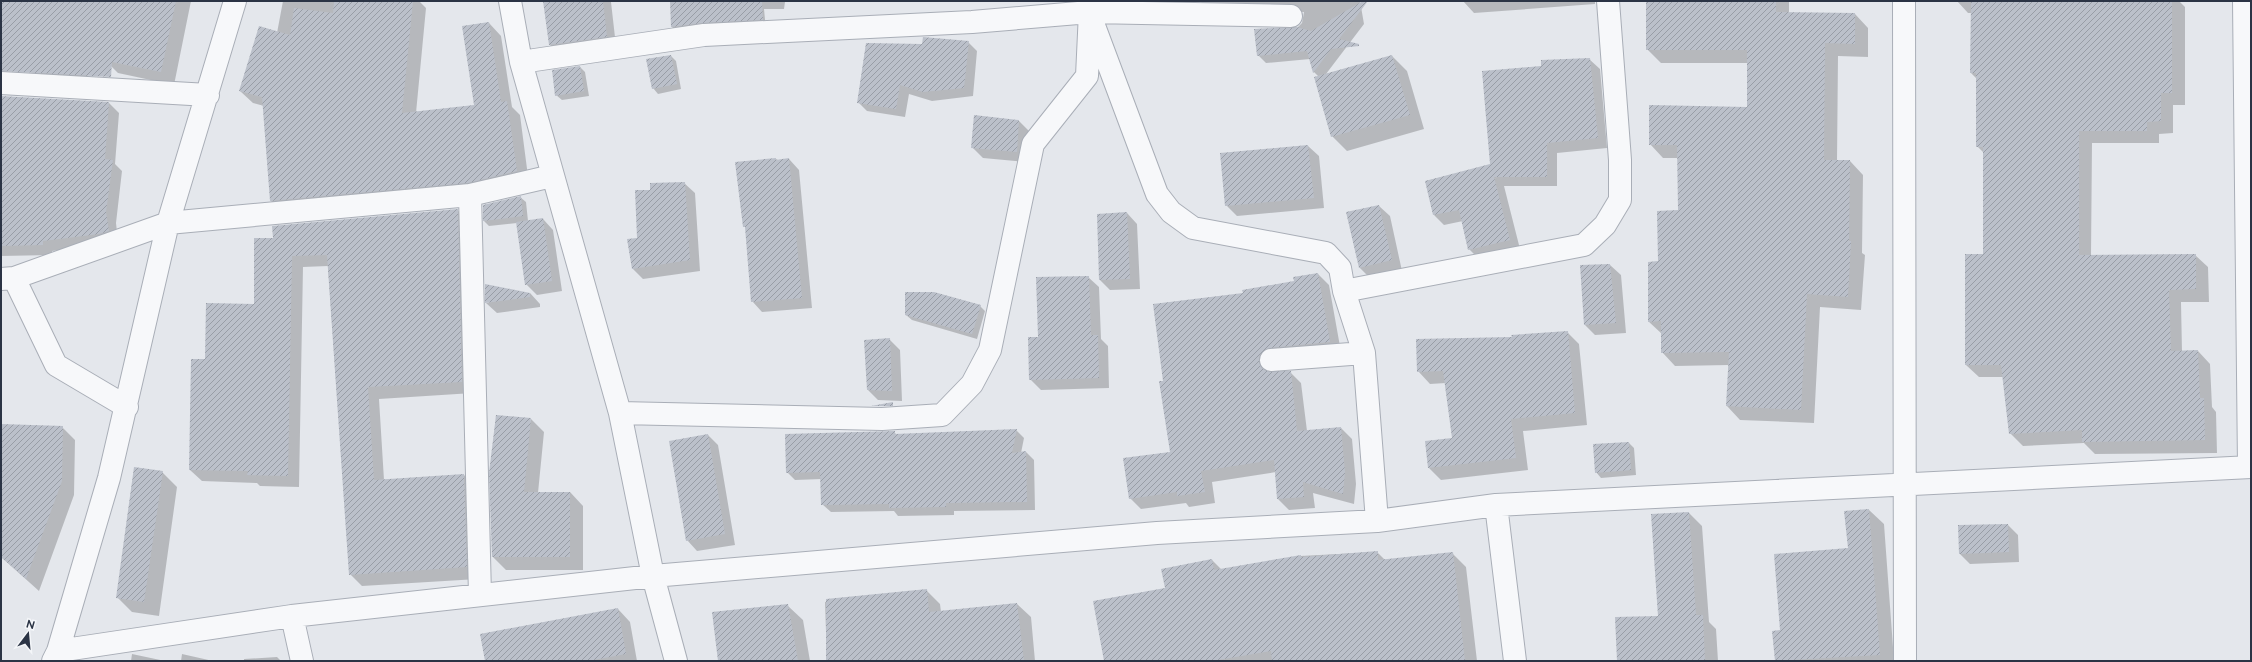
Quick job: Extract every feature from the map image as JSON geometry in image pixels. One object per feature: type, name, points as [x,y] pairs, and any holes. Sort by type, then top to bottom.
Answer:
[{"type":"street","points":[[235,1],[208,95],[168,223],[127,407],[109,478],[56,656],[292,616],[653,576],[1157,532],[1377,521],[1496,506],[2250,467],[2244,1]]},
{"type":"street","points":[[510,1],[522,62],[552,176],[620,413],[653,576],[676,661]]},
{"type":"street","points":[[1344,291],[1584,245],[1605,225],[1620,200],[1620,160],[1608,1]]},
{"type":"street","points":[[1904,1],[1906,485],[1905,661]]},
{"type":"street","points":[[522,62],[704,35],[972,22],[1090,12],[1291,16]]},
{"type":"street","points":[[1090,12],[1157,194],[1171,212],[1193,228],[1326,253],[1340,268],[1344,291],[1364,354],[1377,521]]},
{"type":"street","points":[[620,413],[882,419],[942,415],[972,384],[990,350],[1033,144],[1087,76],[1090,12]]},
{"type":"street","points":[[1,83],[208,95]]},
{"type":"street","points":[[127,407],[56,366],[8,279],[168,223],[470,195],[552,176]]},
{"type":"street","points":[[470,195],[480,595]]},
{"type":"street","points":[[1271,360],[1364,354]]},
{"type":"street","points":[[1496,506],[1514,661]]},
{"type":"street","points":[[292,616],[302,661]]},
{"type":"building","points":[[1,1],[176,1],[161,72],[112,62],[111,77],[1,71]]},
{"type":"building","points":[[334,1],[413,1],[402,113],[474,105],[462,26],[489,22],[501,102],[507,101],[517,171],[468,183],[270,201],[262,97],[239,91],[259,26],[290,35],[294,8],[333,13]]},
{"type":"building","points":[[543,1],[603,1],[607,37],[549,45]]},
{"type":"building","points":[[670,1],[762,1],[763,20],[703,23],[671,27]]},
{"type":"building","points":[[1363,1],[1368,1],[1339,39],[1359,44],[1359,46],[1331,49],[1313,73],[1307,51],[1257,56],[1254,29],[1297,27],[1311,31]]},
{"type":"building","points":[[1646,1],[1776,1],[1776,12],[1855,13],[1855,44],[1825,43],[1824,160],[1850,160],[1849,241],[1851,241],[1848,297],[1807,294],[1801,410],[1726,406],[1729,352],[1661,353],[1661,321],[1648,322],[1648,262],[1658,261],[1657,211],[1678,210],[1677,145],[1649,145],[1649,105],[1747,107],[1747,50],[1646,50]]},
{"type":"building","points":[[1971,1],[2172,1],[2172,93],[2161,93],[2161,121],[2147,122],[2147,131],[2079,131],[2079,255],[2196,254],[2196,289],[2169,290],[2171,351],[2198,350],[2200,398],[2204,398],[2205,440],[2082,442],[2082,430],[2009,434],[2001,365],[1965,365],[1965,254],[1983,254],[1983,147],[1976,147],[1976,73],[1970,73]]},
{"type":"building","points":[[923,37],[969,41],[964,88],[923,92],[900,85],[896,109],[857,103],[866,43],[922,44]]},
{"type":"building","points":[[671,55],[677,84],[652,89],[646,59]]},
{"type":"building","points":[[1392,55],[1410,115],[1331,137],[1314,77]]},
{"type":"building","points":[[1590,58],[1598,138],[1547,143],[1547,177],[1494,177],[1510,240],[1468,250],[1459,210],[1433,215],[1425,181],[1490,164],[1482,71],[1541,66],[1541,60]]},
{"type":"building","points":[[580,66],[584,91],[555,96],[552,70]]},
{"type":"building","points":[[1,96],[109,102],[105,159],[113,160],[106,212],[109,231],[99,234],[43,241],[43,245],[1,246]]},
{"type":"building","points":[[974,115],[1019,120],[1017,152],[971,148]]},
{"type":"building","points":[[1308,145],[1314,198],[1225,206],[1220,153]]},
{"type":"building","points":[[776,158],[776,160],[789,158],[802,298],[751,302],[745,227],[743,227],[735,162]]},
{"type":"building","points":[[685,182],[690,260],[632,269],[627,239],[637,238],[635,190],[650,190],[650,183]]},
{"type":"building","points":[[521,196],[523,216],[483,221],[483,205]]},
{"type":"building","points":[[1379,205],[1392,260],[1359,268],[1346,212]]},
{"type":"building","points":[[458,209],[462,382],[368,387],[374,480],[464,474],[467,567],[349,575],[327,255],[292,256],[288,476],[247,475],[248,471],[189,470],[191,359],[205,359],[206,303],[254,304],[254,238],[273,238],[272,226]]},
{"type":"building","points":[[1127,212],[1130,279],[1099,280],[1097,214]]},
{"type":"building","points":[[543,218],[552,281],[525,285],[516,222]]},
{"type":"building","points":[[1610,264],[1616,323],[1584,325],[1580,265]]},
{"type":"building","points":[[1318,273],[1330,342],[1270,348],[1260,354],[1259,361],[1261,367],[1266,371],[1291,371],[1297,431],[1341,427],[1345,472],[1343,494],[1303,482],[1304,497],[1277,499],[1274,460],[1201,471],[1205,492],[1177,496],[1177,492],[1129,499],[1123,458],[1170,452],[1159,381],[1163,381],[1153,304],[1243,293],[1242,290],[1294,281],[1293,277]]},
{"type":"building","points":[[1089,276],[1091,335],[1098,335],[1099,378],[1029,380],[1028,337],[1038,337],[1036,277]]},
{"type":"building","points":[[485,284],[530,293],[530,297],[485,303]]},
{"type":"building","points":[[905,292],[934,292],[981,305],[972,334],[905,315]]},
{"type":"building","points":[[1568,331],[1575,413],[1511,419],[1516,458],[1428,468],[1425,441],[1452,438],[1443,371],[1417,372],[1416,339],[1512,337],[1511,335]]},
{"type":"building","points":[[890,338],[892,391],[867,390],[864,340]]},
{"type":"building","points":[[893,402],[893,406],[871,406]]},
{"type":"building","points":[[496,415],[531,418],[524,492],[570,492],[570,557],[492,557],[489,473]]},
{"type":"building","points":[[1,424],[63,426],[62,481],[26,579],[1,557]]},
{"type":"building","points":[[1017,429],[1012,453],[1026,451],[1027,502],[946,503],[946,507],[889,508],[889,504],[821,505],[820,472],[786,473],[785,434],[895,431],[895,434]]},
{"type":"building","points":[[708,434],[725,534],[686,541],[669,441]]},
{"type":"building","points":[[1629,442],[1631,470],[1595,473],[1593,444]]},
{"type":"building","points":[[134,467],[163,471],[144,602],[116,598]]},
{"type":"building","points":[[1869,509],[1880,655],[1775,661],[1772,631],[1780,630],[1774,554],[1848,548],[1844,511]]},
{"type":"building","points":[[1689,512],[1696,615],[1703,615],[1705,661],[1617,661],[1615,617],[1658,616],[1651,514]]},
{"type":"building","points":[[2008,524],[2009,552],[1959,554],[1958,525]]},
{"type":"building","points":[[1378,551],[1378,560],[1453,552],[1465,661],[1272,661],[1271,651],[1212,661],[1104,661],[1093,601],[1165,588],[1161,569],[1212,559],[1214,570],[1301,555],[1301,557]]},
{"type":"building","points":[[927,589],[929,612],[1017,603],[1024,661],[826,661],[826,599]]},
{"type":"building","points":[[788,604],[798,661],[718,661],[712,612]]},
{"type":"building","points":[[618,608],[626,654],[588,661],[485,661],[480,634]]}]
